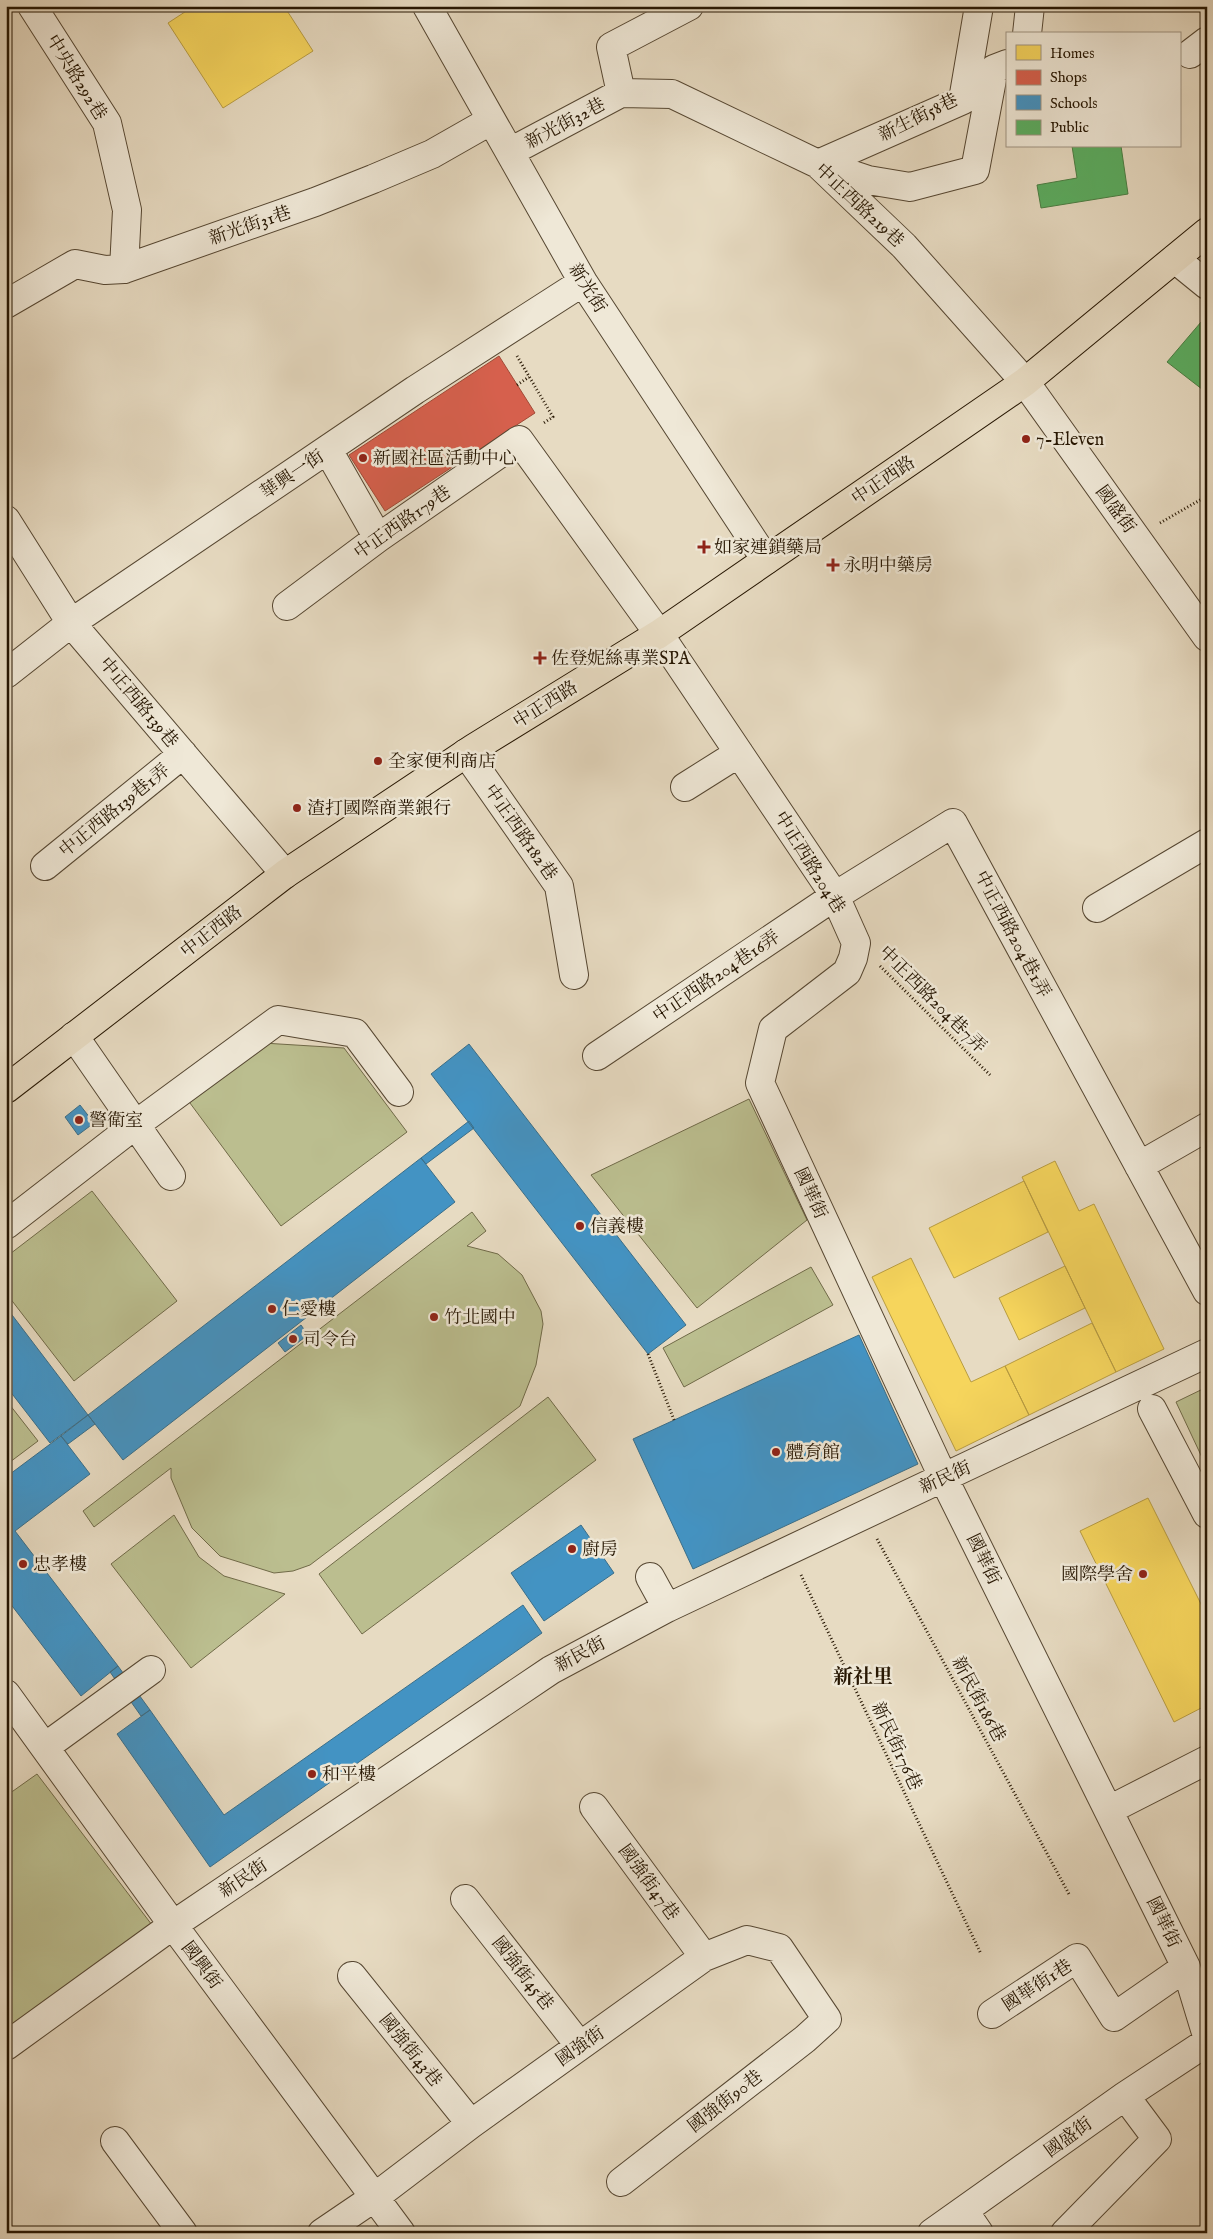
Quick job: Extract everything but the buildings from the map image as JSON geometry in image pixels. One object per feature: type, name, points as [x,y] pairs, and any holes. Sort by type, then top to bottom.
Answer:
[{"type":"main road","name":"中正西路","points":[[6,1088],[285,874],[466,753],[659,634],[1025,382],[1207,232]]},
{"type":"street","name":"中央路292巷","points":[[32,6],[107,123],[127,210],[124,270]]},
{"type":"street","name":"新光街","points":[[427,6],[490,121],[510,152],[583,282],[766,560]]},
{"type":"street","points":[[621,93],[610,46],[689,6]]},
{"type":"street","name":"新生街58巷","points":[[818,164],[963,100],[979,6]]},
{"type":"street","points":[[1027,32],[1030,6]]},
{"type":"street","points":[[818,164],[868,180],[910,187],[975,170],[994,69],[1006,64]]},
{"type":"street","name":"新光街32巷","points":[[510,152],[621,93]]},
{"type":"street","name":"中正西路219巷","points":[[621,93],[672,94],[818,164],[904,246],[1025,382]]},
{"type":"street","name":"新光街31巷","points":[[6,304],[75,264],[105,270],[124,270],[315,202],[373,180],[432,154],[490,121]]},
{"type":"street","points":[[1175,259],[1207,285]]},
{"type":"street","name":"華興一街","points":[[6,674],[72,623],[503,333],[583,282]]},
{"type":"street","name":"國盛街","points":[[1025,382],[1207,637]]},
{"type":"street","points":[[519,440],[659,634]]},
{"type":"street","name":"中正西路179巷","points":[[287,606],[378,538],[519,440]]},
{"type":"street","points":[[328,450],[378,538]]},
{"type":"street","name":"中正西路139巷","points":[[6,520],[72,623],[285,874]]},
{"type":"street","name":"中正西路204巷","points":[[659,634],[835,896],[856,943]]},
{"type":"street","name":"中正西路182巷","points":[[466,753],[559,886],[574,975]]},
{"type":"street","points":[[685,787],[739,753]]},
{"type":"street","name":"中正西路139巷1弄","points":[[45,866],[183,754]]},
{"type":"street","name":"中正西路204巷1弄","points":[[835,896],[953,823],[1207,1291]]},
{"type":"street","points":[[1097,908],[1207,844]]},
{"type":"street","name":"中正西路204巷16弄","points":[[597,1056],[835,896]]},
{"type":"street","name":"國華街","points":[[856,943],[854,958],[847,972],[773,1028],[760,1083],[944,1479],[1186,1967],[1207,2036]]},
{"type":"street","points":[[6,1225],[135,1125],[278,1020],[355,1033],[399,1092]]},
{"type":"street","points":[[74,1036],[171,1176]]},
{"type":"street","points":[[1139,1166],[1207,1127]]},
{"type":"street","name":"新民街","points":[[6,2046],[172,1925],[551,1670],[667,1608],[864,1514],[944,1479],[1207,1353]]},
{"type":"street","points":[[1152,1409],[1207,1514]]},
{"type":"street","points":[[650,1577],[667,1608]]},
{"type":"street","points":[[45,1747],[150,1670]]},
{"type":"street","name":"國興街","points":[[6,1694],[172,1925],[401,2233]]},
{"type":"street","points":[[1109,1810],[1207,1760]]},
{"type":"street","name":"國強街47巷","points":[[594,1807],[704,1957]]},
{"type":"street","name":"國強街45巷","points":[[465,1900],[580,2046]]},
{"type":"street","name":"國強街","points":[[322,2233],[375,2197],[471,2124],[704,1957],[748,1940],[779,1948],[828,2019]]},
{"type":"street","name":"國華街1巷","points":[[992,2014],[1077,1958],[1114,2017],[1186,1967]]},
{"type":"street","name":"國強街43巷","points":[[352,1976],[471,2124]]},
{"type":"street","name":"國強街90巷","points":[[621,2182],[806,2039],[828,2019]]},
{"type":"street","name":"國盛街","points":[[932,2233],[972,2222],[1125,2096],[1207,2042]]},
{"type":"street","points":[[1065,2233],[1157,2139],[1125,2096]]},
{"type":"street","points":[[114,2141],[183,2233]]},
{"type":"path","points":[[503,333],[553,417],[519,440]]},
{"type":"path","points":[[517,385],[529,377]]},
{"type":"path","points":[[1155,526],[1207,496]]},
{"type":"path","name":"中正西路204巷7弄","points":[[856,943],[990,1075]]},
{"type":"path","points":[[648,1354],[674,1420]]},
{"type":"path","name":"新民街186巷","points":[[864,1514],[1070,1896]]},
{"type":"path","name":"新民街176巷","points":[[789,1550],[981,1954]]},
{"type":"green space","points":[[263,1043],[344,1048],[407,1132],[281,1226],[187,1099]]},
{"type":"green space","points":[[749,1099],[807,1220],[697,1308],[591,1175]]},
{"type":"green space","points":[[92,1191],[177,1301],[74,1381],[6,1293],[6,1257]]},
{"type":"green space","points":[[472,1212],[486,1231],[467,1246],[498,1254],[522,1275],[541,1311],[543,1324],[536,1365],[520,1406],[310,1565],[293,1571],[274,1573],[220,1556],[192,1528],[171,1478],[171,1468],[94,1527],[83,1511]]},
{"type":"green space","points":[[811,1267],[833,1305],[684,1387],[663,1348]]},
{"type":"green space","points":[[1207,1387],[1207,1468],[1176,1402]]},
{"type":"green space","points":[[548,1397],[596,1460],[362,1634],[319,1574]]},
{"type":"green space","points":[[6,1400],[38,1441],[6,1465]]},
{"type":"green space","points":[[174,1515],[199,1557],[224,1576],[285,1594],[191,1668],[111,1564]]},
{"type":"green space","points":[[37,1774],[152,1925],[6,2033],[6,1796]]},
{"type":"place","name":"7-Eleven","points":[[1026,439]]},
{"type":"place","name":"新國社區活動中心","points":[[363,458]]},
{"type":"place","name":"如家連鎖藥局","points":[[704,547]]},
{"type":"place","name":"永明中藥房","points":[[833,565]]},
{"type":"place","name":"佐登妮絲專業SPA","points":[[540,658]]},
{"type":"place","name":"全家便利商店","points":[[378,761]]},
{"type":"place","name":"渣打國際商業銀行","points":[[297,808]]},
{"type":"place","name":"警衛室","points":[[79,1120]]},
{"type":"place","name":"信義樓","points":[[580,1226]]},
{"type":"place","name":"仁愛樓","points":[[272,1309]]},
{"type":"place","name":"竹北國中","points":[[434,1317]]},
{"type":"place","name":"司令台","points":[[293,1339]]},
{"type":"place","name":"體育館","points":[[776,1452]]},
{"type":"place","name":"廚房","points":[[572,1549]]},
{"type":"place","name":"忠孝樓","points":[[23,1564]]},
{"type":"place","name":"國際學舍","points":[[1143,1574]]},
{"type":"place","name":"和平樓","points":[[312,1774]]},
{"type":"district","name":"新社里","points":[[863,1676]]}]
